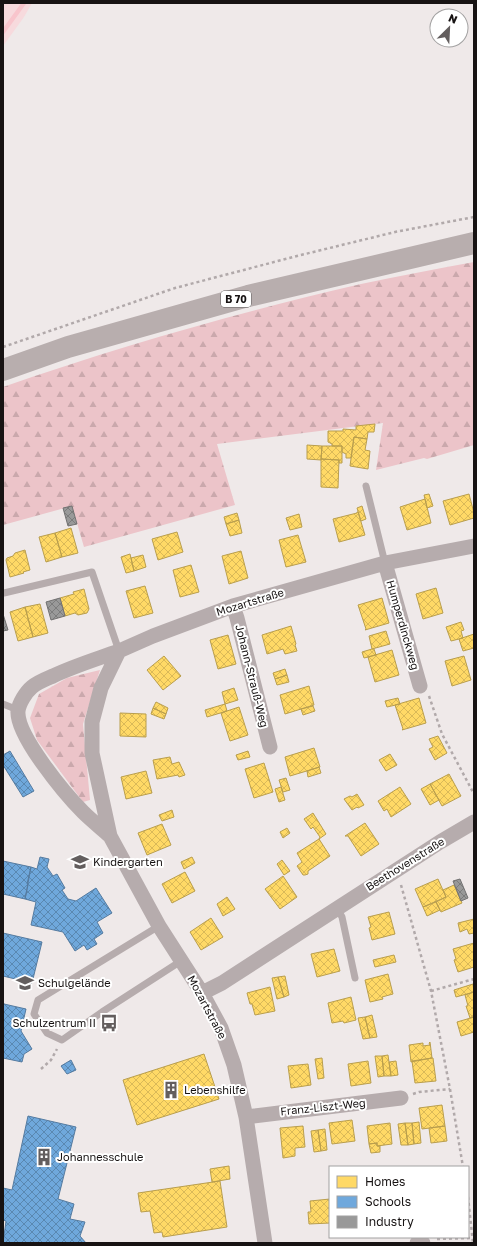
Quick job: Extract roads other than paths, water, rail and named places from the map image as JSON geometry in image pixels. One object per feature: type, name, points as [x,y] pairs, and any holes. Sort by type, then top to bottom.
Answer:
[{"type":"main road","name":"B 70","points":[[3,370],[68,347],[248,296],[474,243]]},
{"type":"street","name":"Mozartstraße","points":[[110,836],[83,812],[54,779],[25,734],[19,721],[18,710],[25,694],[32,687],[41,681],[64,671],[233,606],[385,563],[474,546]]},
{"type":"street","name":"Humperdinckweg","points":[[385,563],[420,686]]},
{"type":"street","name":"Johann-Strauß-Weg","points":[[233,606],[270,747]]},
{"type":"street","name":"Mozartstraße","points":[[119,651],[101,688],[92,722],[92,753],[110,836],[159,926],[202,994],[220,1028],[234,1065],[246,1117],[265,1243]]},
{"type":"street","name":"Beethovenstraße","points":[[202,994],[222,983],[337,907],[474,822]]},
{"type":"street","name":"Franz-Liszt-Weg","points":[[246,1117],[401,1098]]},
{"type":"street","points":[[417,1243],[423,1243]]},
{"type":"lane","points":[[366,486],[385,563]]},
{"type":"lane","points":[[4,593],[92,572],[119,651]]},
{"type":"lane","points":[[3,704],[18,710]]},
{"type":"lane","points":[[337,907],[342,917],[355,978]]},
{"type":"lane","points":[[159,926],[38,1000],[34,1014],[47,1033],[62,1040],[102,1012],[182,961]]},
{"type":"waterway","points":[[3,32],[24,3]]},
{"type":"place","name":"Kindergarten","points":[[80,862]]},
{"type":"place","name":"Schulgelände","points":[[25,983]]},
{"type":"place","name":"Schulzentrum II","points":[[109,1023]]},
{"type":"place","name":"Lebenshilfe","points":[[171,1090]]},
{"type":"place","name":"Johannesschule","points":[[44,1157]]}]
